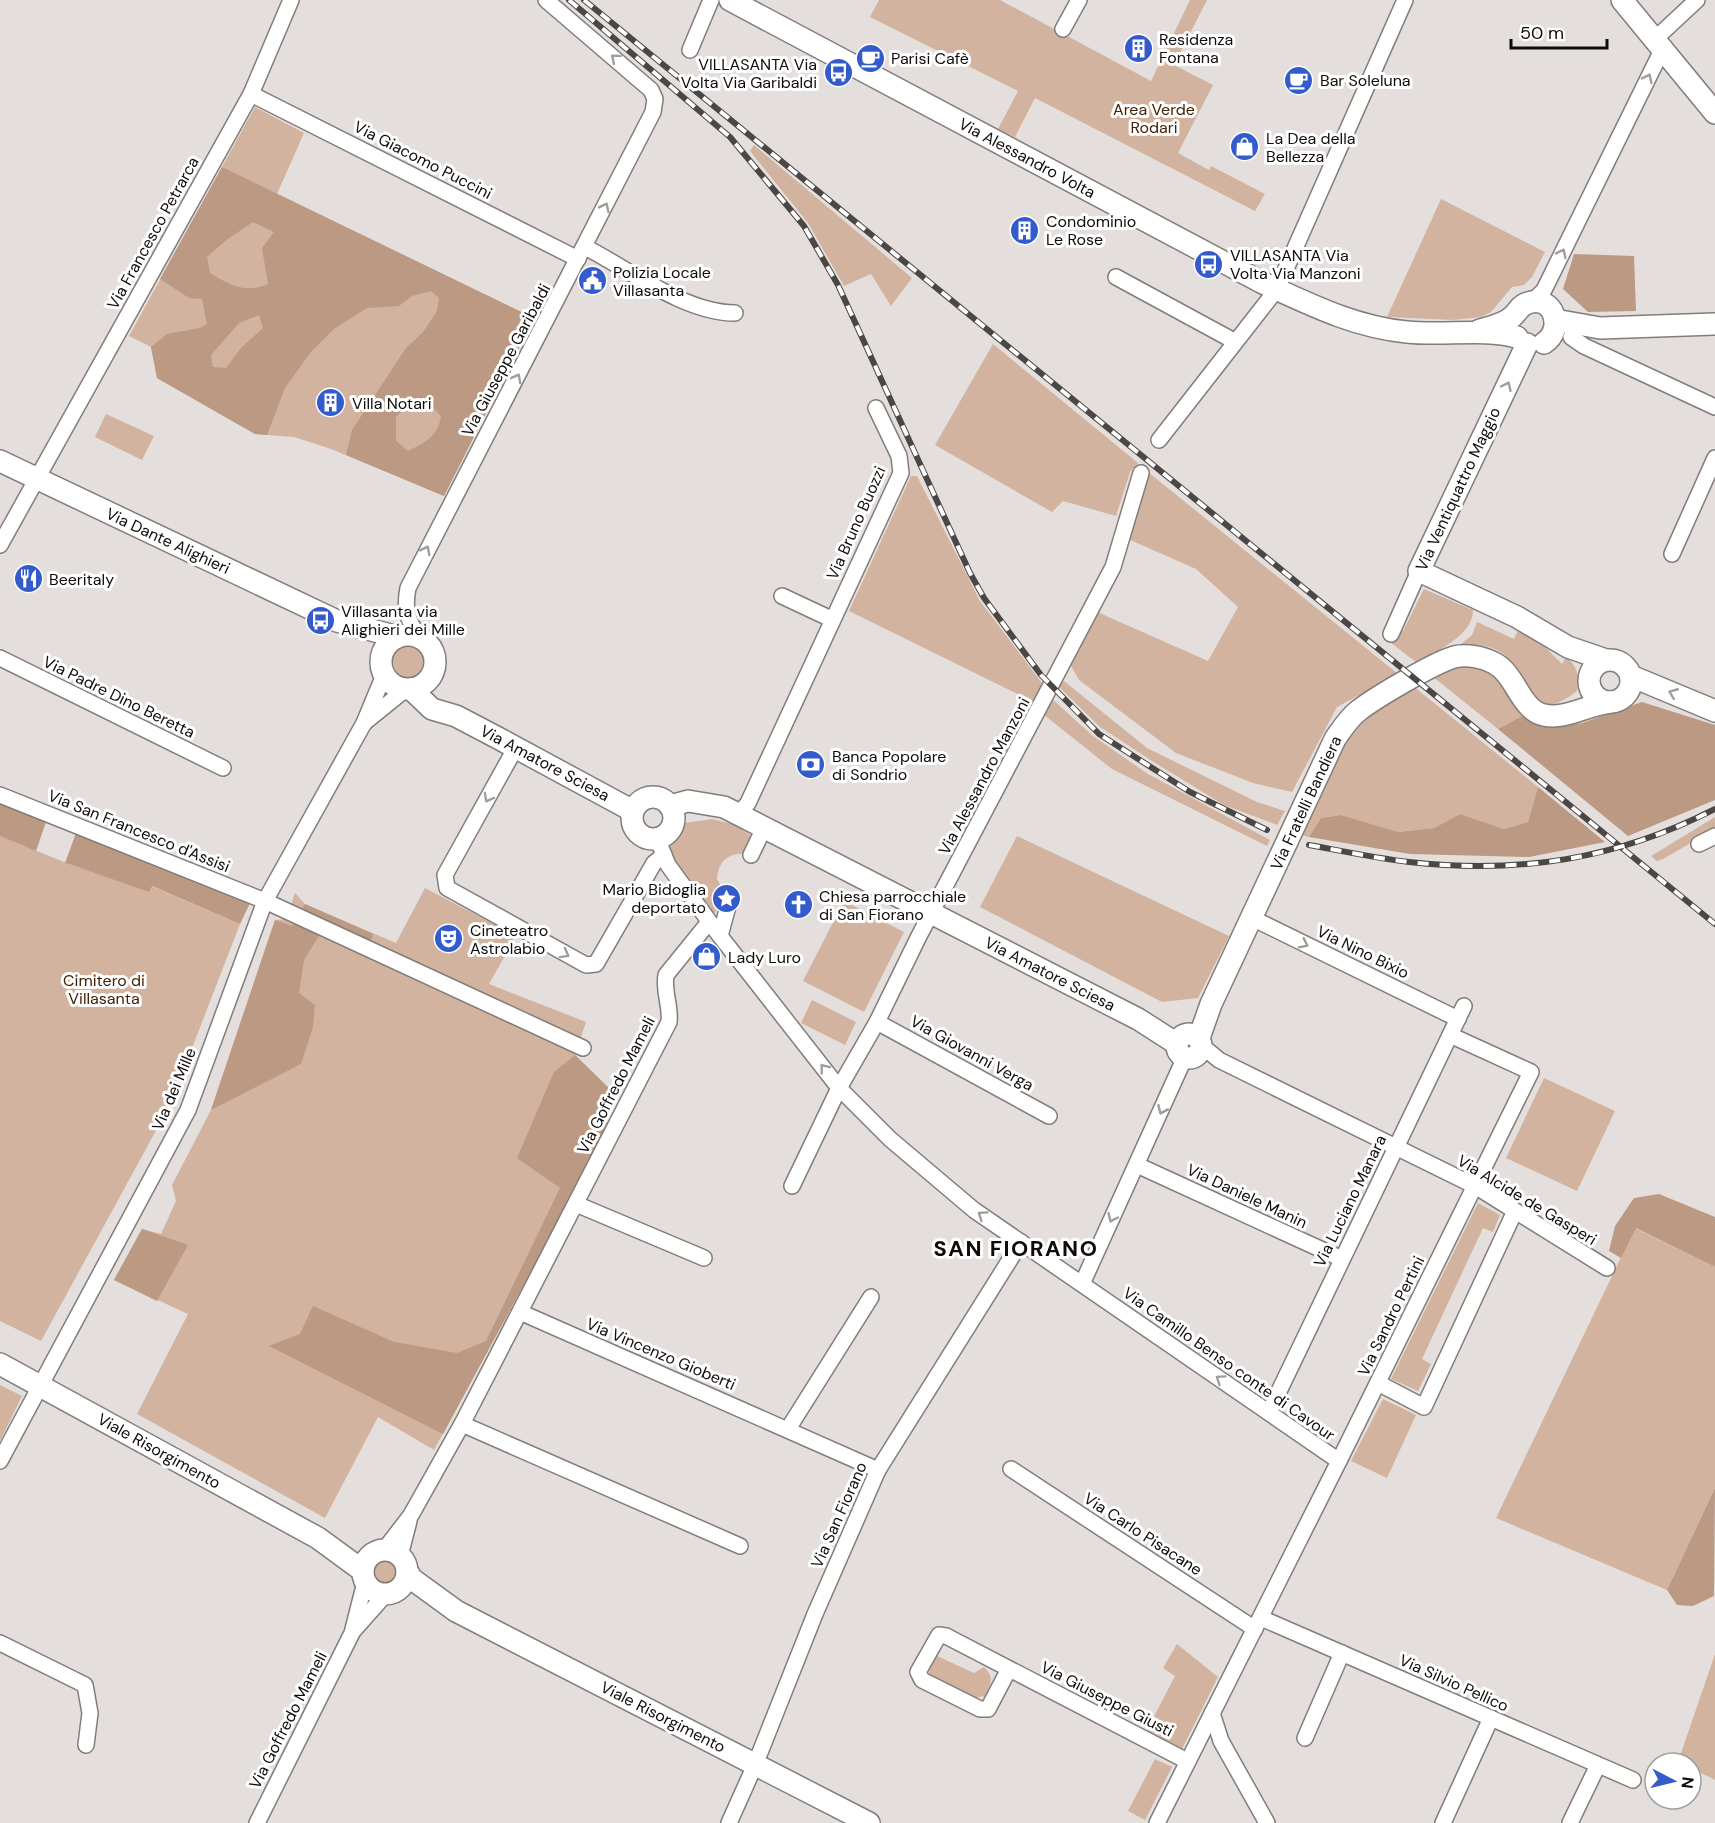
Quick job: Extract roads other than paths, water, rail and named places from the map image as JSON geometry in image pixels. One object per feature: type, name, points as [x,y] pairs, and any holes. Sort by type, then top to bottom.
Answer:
[{"type":"street","name":"Via Francesco Petrarca","points":[[0,545],[251,94],[291,0]]},
{"type":"street","name":"Via Giuseppe Garibaldi","points":[[419,637],[407,617],[405,604],[408,588],[653,112],[655,99],[645,84],[546,0]]},
{"type":"street","points":[[690,50],[711,0]]},
{"type":"street","name":"Via Alessandro Volta","points":[[730,0],[1277,289],[1324,311],[1364,325],[1423,333],[1468,333],[1529,341],[1571,337],[1603,328]]},
{"type":"street","points":[[1063,30],[1079,0]]},
{"type":"street","points":[[1159,440],[1234,341],[1277,289],[1405,0]]},
{"type":"street","points":[[1622,0],[1715,113]]},
{"type":"street","points":[[1532,302],[1544,290],[1659,43],[1697,0]]},
{"type":"street","name":"Via Giacomo Puccini","points":[[251,94],[687,302],[718,313],[735,313]]},
{"type":"street","points":[[1116,277],[1234,341]]},
{"type":"street","name":"Via Alessandro Volta","points":[[1468,333],[1496,326],[1514,315],[1521,306],[1532,302],[1548,307],[1555,320],[1603,328],[1715,324]]},
{"type":"street","points":[[1514,315],[1513,325],[1529,341],[1554,333],[1555,320]]},
{"type":"street","points":[[1603,328],[1602,340],[1607,356]]},
{"type":"street","points":[[1571,337],[1715,407]]},
{"type":"street","name":"Via Ventiquattro Maggio","points":[[1391,634],[1529,341]]},
{"type":"street","name":"Via Bruno Buozzi","points":[[739,814],[748,803],[831,619],[901,473],[899,456],[876,408]]},
{"type":"street","points":[[1672,554],[1715,458]]},
{"type":"street","name":"Via Dante Alighieri","points":[[0,460],[337,621],[398,637]]},
{"type":"street","name":"Via Alessandro Manzoni","points":[[839,1088],[877,1022],[1113,567],[1141,473]]},
{"type":"street","points":[[1419,571],[1516,617],[1568,647],[1606,660],[1620,662],[1631,676],[1715,711]]},
{"type":"street","points":[[782,596],[831,619]]},
{"type":"street","name":"Via Dante Alighieri","points":[[337,621],[383,667]]},
{"type":"street","points":[[398,637],[419,637],[427,642],[435,659],[431,677],[426,683],[408,689],[393,685],[383,667],[387,645],[398,637]]},
{"type":"street","points":[[1568,647],[1589,679],[1595,696],[1611,702],[1627,694],[1631,685],[1631,676]]},
{"type":"street","name":"Via Fratelli Bandiera","points":[[1082,1284],[1190,1044],[1344,724],[1357,711],[1438,664],[1464,656],[1484,659],[1504,669],[1527,704],[1539,714],[1554,716],[1611,702]]},
{"type":"street","name":"Via Padre Dino Beretta","points":[[0,658],[223,768]]},
{"type":"street","points":[[1577,709],[1596,665],[1606,660]]},
{"type":"street","name":"Via dei Mille","points":[[0,1461],[188,1110],[265,901],[364,723],[383,667]]},
{"type":"street","name":"Via Amatore Sciesa","points":[[431,677],[433,687],[456,716]]},
{"type":"street","name":"Via Amatore Sciesa","points":[[408,689],[432,709],[456,716],[633,811]]},
{"type":"street","name":"Via dei Mille","points":[[364,723],[408,689]]},
{"type":"street","points":[[516,747],[445,874],[447,888],[586,965],[591,965],[596,964],[654,863],[660,847],[664,836],[672,826],[674,818],[670,806],[660,798],[651,796],[639,802],[633,811],[632,823],[644,837],[660,847]]},
{"type":"street","name":"Via San Francesco d'Assisi","points":[[0,795],[265,901],[583,1048]]},
{"type":"street","name":"Via Amatore Sciesa","points":[[670,806],[688,801],[706,802],[739,814],[931,914],[1396,1148]]},
{"type":"street","points":[[751,855],[764,828]]},
{"type":"street","points":[[1699,844],[1715,836]]},
{"type":"street","name":"Via Camillo Benso conte di Cavour","points":[[660,847],[720,936],[839,1088],[890,1139],[974,1210],[1339,1461],[1157,1823]]},
{"type":"street","points":[[720,936],[730,898]]},
{"type":"street","name":"Via Nino Bixio","points":[[1252,918],[1461,1012]]},
{"type":"street","name":"Via Goffredo Mameli","points":[[391,1557],[669,1022],[671,1011],[664,985],[666,975],[710,922]]},
{"type":"street","name":"Via Luciano Manara","points":[[1269,1412],[1461,1012]]},
{"type":"street","name":"Via Giovanni Verga","points":[[877,1022],[1049,1116]]},
{"type":"street","name":"Via Sandro Pertini","points":[[1339,1461],[1531,1072],[1450,1035]]},
{"type":"street","points":[[792,1186],[839,1088]]},
{"type":"street","name":"Via Alcide de Gasperi","points":[[1396,1148],[1475,1186],[1607,1268]]},
{"type":"street","name":"Via Daniele Manin","points":[[1137,1165],[1342,1259]]},
{"type":"street","points":[[576,1204],[704,1258]]},
{"type":"street","points":[[1378,1383],[1424,1407],[1515,1211]]},
{"type":"street","name":"Via San Fiorano","points":[[729,1823],[755,1765],[815,1614],[878,1470],[1021,1242]]},
{"type":"street","points":[[788,1428],[871,1297]]},
{"type":"street","name":"Via Vincenzo Gioberti","points":[[520,1312],[788,1428],[878,1470]]},
{"type":"street","name":"Viale Risorgimento","points":[[0,1364],[318,1538],[352,1550],[391,1557],[412,1579],[456,1611],[869,1823]]},
{"type":"street","points":[[462,1424],[740,1546]]},
{"type":"street","name":"Via Carlo Pisacane","points":[[1011,1469],[1258,1623]]},
{"type":"street","name":"Viale Risorgimento","points":[[318,1538],[364,1577]]},
{"type":"street","points":[[391,1557],[404,1583],[389,1594],[373,1591],[364,1577],[366,1561],[391,1557]]},
{"type":"street","name":"Via Goffredo Mameli","points":[[257,1823],[352,1633],[364,1577]]},
{"type":"street","name":"Via Goffredo Mameli","points":[[352,1633],[389,1594]]},
{"type":"street","name":"Viale Risorgimento","points":[[389,1594],[456,1611]]},
{"type":"street","name":"Via Silvio Pellico","points":[[1258,1623],[1342,1653],[1633,1780]]},
{"type":"street","name":"Via Giuseppe Giusti","points":[[1009,1669],[988,1709],[980,1708],[922,1680],[918,1672],[939,1635],[946,1636],[1187,1761]]},
{"type":"street","points":[[0,1643],[85,1685],[90,1713],[86,1745]]},
{"type":"street","points":[[1305,1738],[1342,1653]]},
{"type":"street","points":[[1212,1713],[1221,1741],[1267,1823]]},
{"type":"street","points":[[1443,1823],[1491,1718]]},
{"type":"street","points":[[1570,1823],[1598,1765]]},
{"type":"railway","points":[[569,0],[730,137],[804,226],[838,285],[970,573],[984,598],[1041,675],[1099,734],[1190,792],[1267,830]]},
{"type":"railway","points":[[584,0],[1715,924]]},
{"type":"railway","points":[[1309,845],[1409,862],[1489,866],[1528,864],[1604,851],[1641,840],[1715,809]]},
{"type":"place","name":"Residenza Fontana","points":[[1138,48]]},
{"type":"place","name":"Parisi Cafè","points":[[870,58]]},
{"type":"place","name":"VILLASANTA Via Volta Via Garibaldi","points":[[838,73]]},
{"type":"place","name":"Bar Soleluna","points":[[1299,80]]},
{"type":"place","name":"La Dea della Bellezza","points":[[1245,147]]},
{"type":"place","name":"Condominio Le Rose","points":[[1025,230]]},
{"type":"place","name":"VILLASANTA Via Volta Via Manzoni","points":[[1209,264]]},
{"type":"place","name":"Polizia Locale Villasanta","points":[[592,281]]},
{"type":"place","name":"Villa Notari","points":[[331,403]]},
{"type":"place","name":"Beeritaly","points":[[28,579]]},
{"type":"place","name":"Villasanta via Alighieri dei Mille","points":[[320,620]]},
{"type":"place","name":"Banca Popolare di Sondrio","points":[[811,765]]},
{"type":"place","name":"Mario Bidoglia deportato","points":[[727,898]]},
{"type":"place","name":"Chiesa parrocchiale di San Fiorano","points":[[798,905]]},
{"type":"place","name":"Cineteatro Astrolabio","points":[[449,939]]},
{"type":"place","name":"Lady Luro","points":[[707,957]]},
{"type":"district","name":"SAN FIORANO","points":[[1016,1248]]},
{"type":"park label","name":"Area Verde Rodari","points":[[1154,118]]},
{"type":"park label","name":"Cimitero di Villasanta","points":[[104,989]]}]
